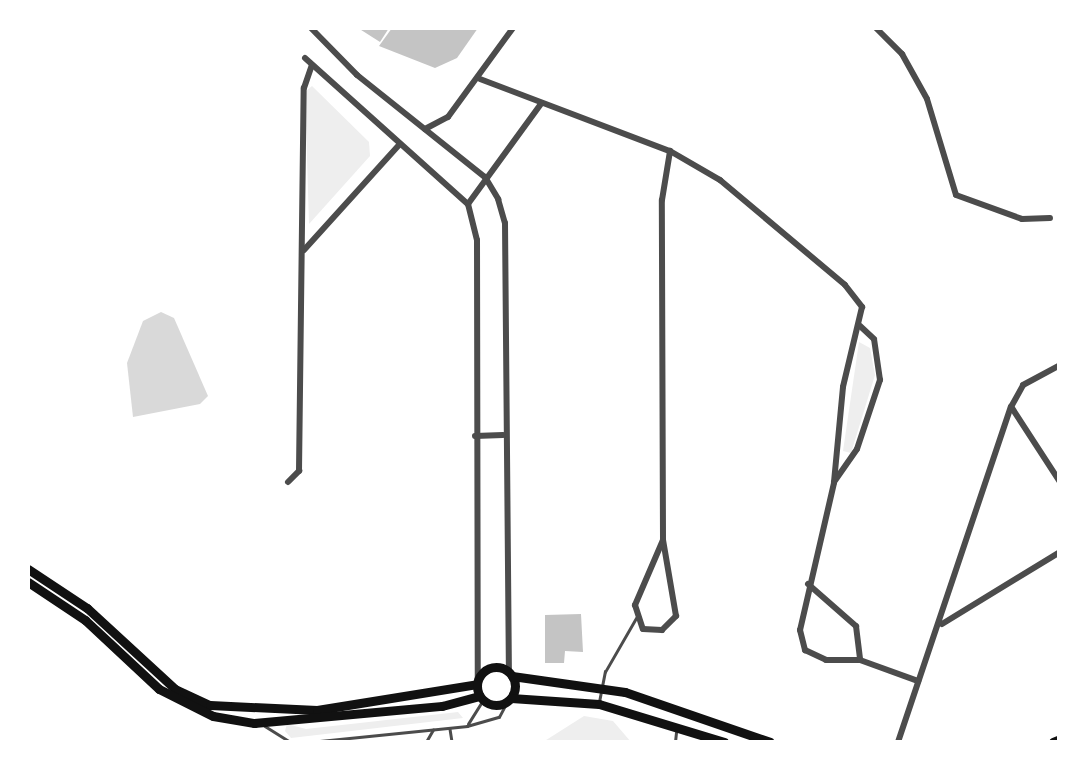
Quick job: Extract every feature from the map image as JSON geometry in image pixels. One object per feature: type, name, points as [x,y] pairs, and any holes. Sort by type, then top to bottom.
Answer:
[{"type":"main road","points":[[28,569],[87,608],[175,689],[210,705],[317,710],[478,682],[494,668],[510,674],[600,686],[770,742]]},
{"type":"main road","points":[[28,582],[85,620],[188,707],[254,723],[442,706],[481,698],[598,704],[724,742]]},
{"type":"main road","points":[[509,700],[510,674]]},
{"type":"main road","points":[[478,682],[481,698]]},
{"type":"street","points":[[311,28],[485,177],[504,222],[503,435],[510,674]]},
{"type":"street","points":[[425,129],[448,116],[480,80],[513,28]]},
{"type":"street","points":[[876,28],[902,54],[927,98],[956,195],[1022,218],[1050,218]]},
{"type":"street","points":[[306,58],[468,204],[477,240],[478,682]]},
{"type":"street","points":[[288,482],[300,470],[304,88],[312,66]]},
{"type":"street","points":[[480,80],[670,150],[720,180],[845,284],[862,308],[860,326],[843,386],[834,483],[800,630],[805,650],[826,660],[860,660],[918,681]]},
{"type":"street","points":[[468,204],[541,104]]},
{"type":"street","points":[[303,251],[399,145]]},
{"type":"street","points":[[663,540],[638,594],[636,618],[643,630],[656,631],[676,616],[663,540],[662,200],[670,150]]},
{"type":"street","points":[[834,483],[857,449],[880,380],[874,339],[860,326]]},
{"type":"street","points":[[898,742],[1011,407],[1023,385],[1060,366]]},
{"type":"street","points":[[1011,407],[1060,482]]},
{"type":"street","points":[[475,436],[503,435]]},
{"type":"street","points":[[940,625],[1060,552]]},
{"type":"street","points":[[808,584],[856,626],[860,660]]},
{"type":"lane","points":[[598,704],[600,686],[636,618]]},
{"type":"lane","points":[[468,726],[481,698]]},
{"type":"lane","points":[[310,742],[468,726],[499,718],[509,700]]},
{"type":"lane","points":[[254,723],[291,742]]},
{"type":"lane","points":[[450,727],[452,742]]},
{"type":"lane","points":[[674,742],[678,727]]},
{"type":"lane","points":[[426,742],[434,728]]},
{"type":"shaded area","points":[[312,86],[369,142],[370,156],[309,224],[305,92]]},
{"type":"shaded area","points":[[161,312],[174,318],[208,396],[200,404],[133,417],[127,363],[143,321]]},
{"type":"shaded area","points":[[859,342],[870,348],[875,375],[851,453],[843,451]]},
{"type":"shaded area","points":[[458,712],[463,718],[291,738],[285,731],[287,724],[306,729]]},
{"type":"shaded area","points":[[584,716],[613,721],[631,742],[543,742]]},
{"type":"building","points":[[358,28],[389,28],[380,42]]},
{"type":"building","points":[[392,28],[478,28],[457,58],[435,68],[379,46]]},
{"type":"building","points":[[581,614],[583,652],[565,651],[564,663],[545,663],[545,615]]}]
